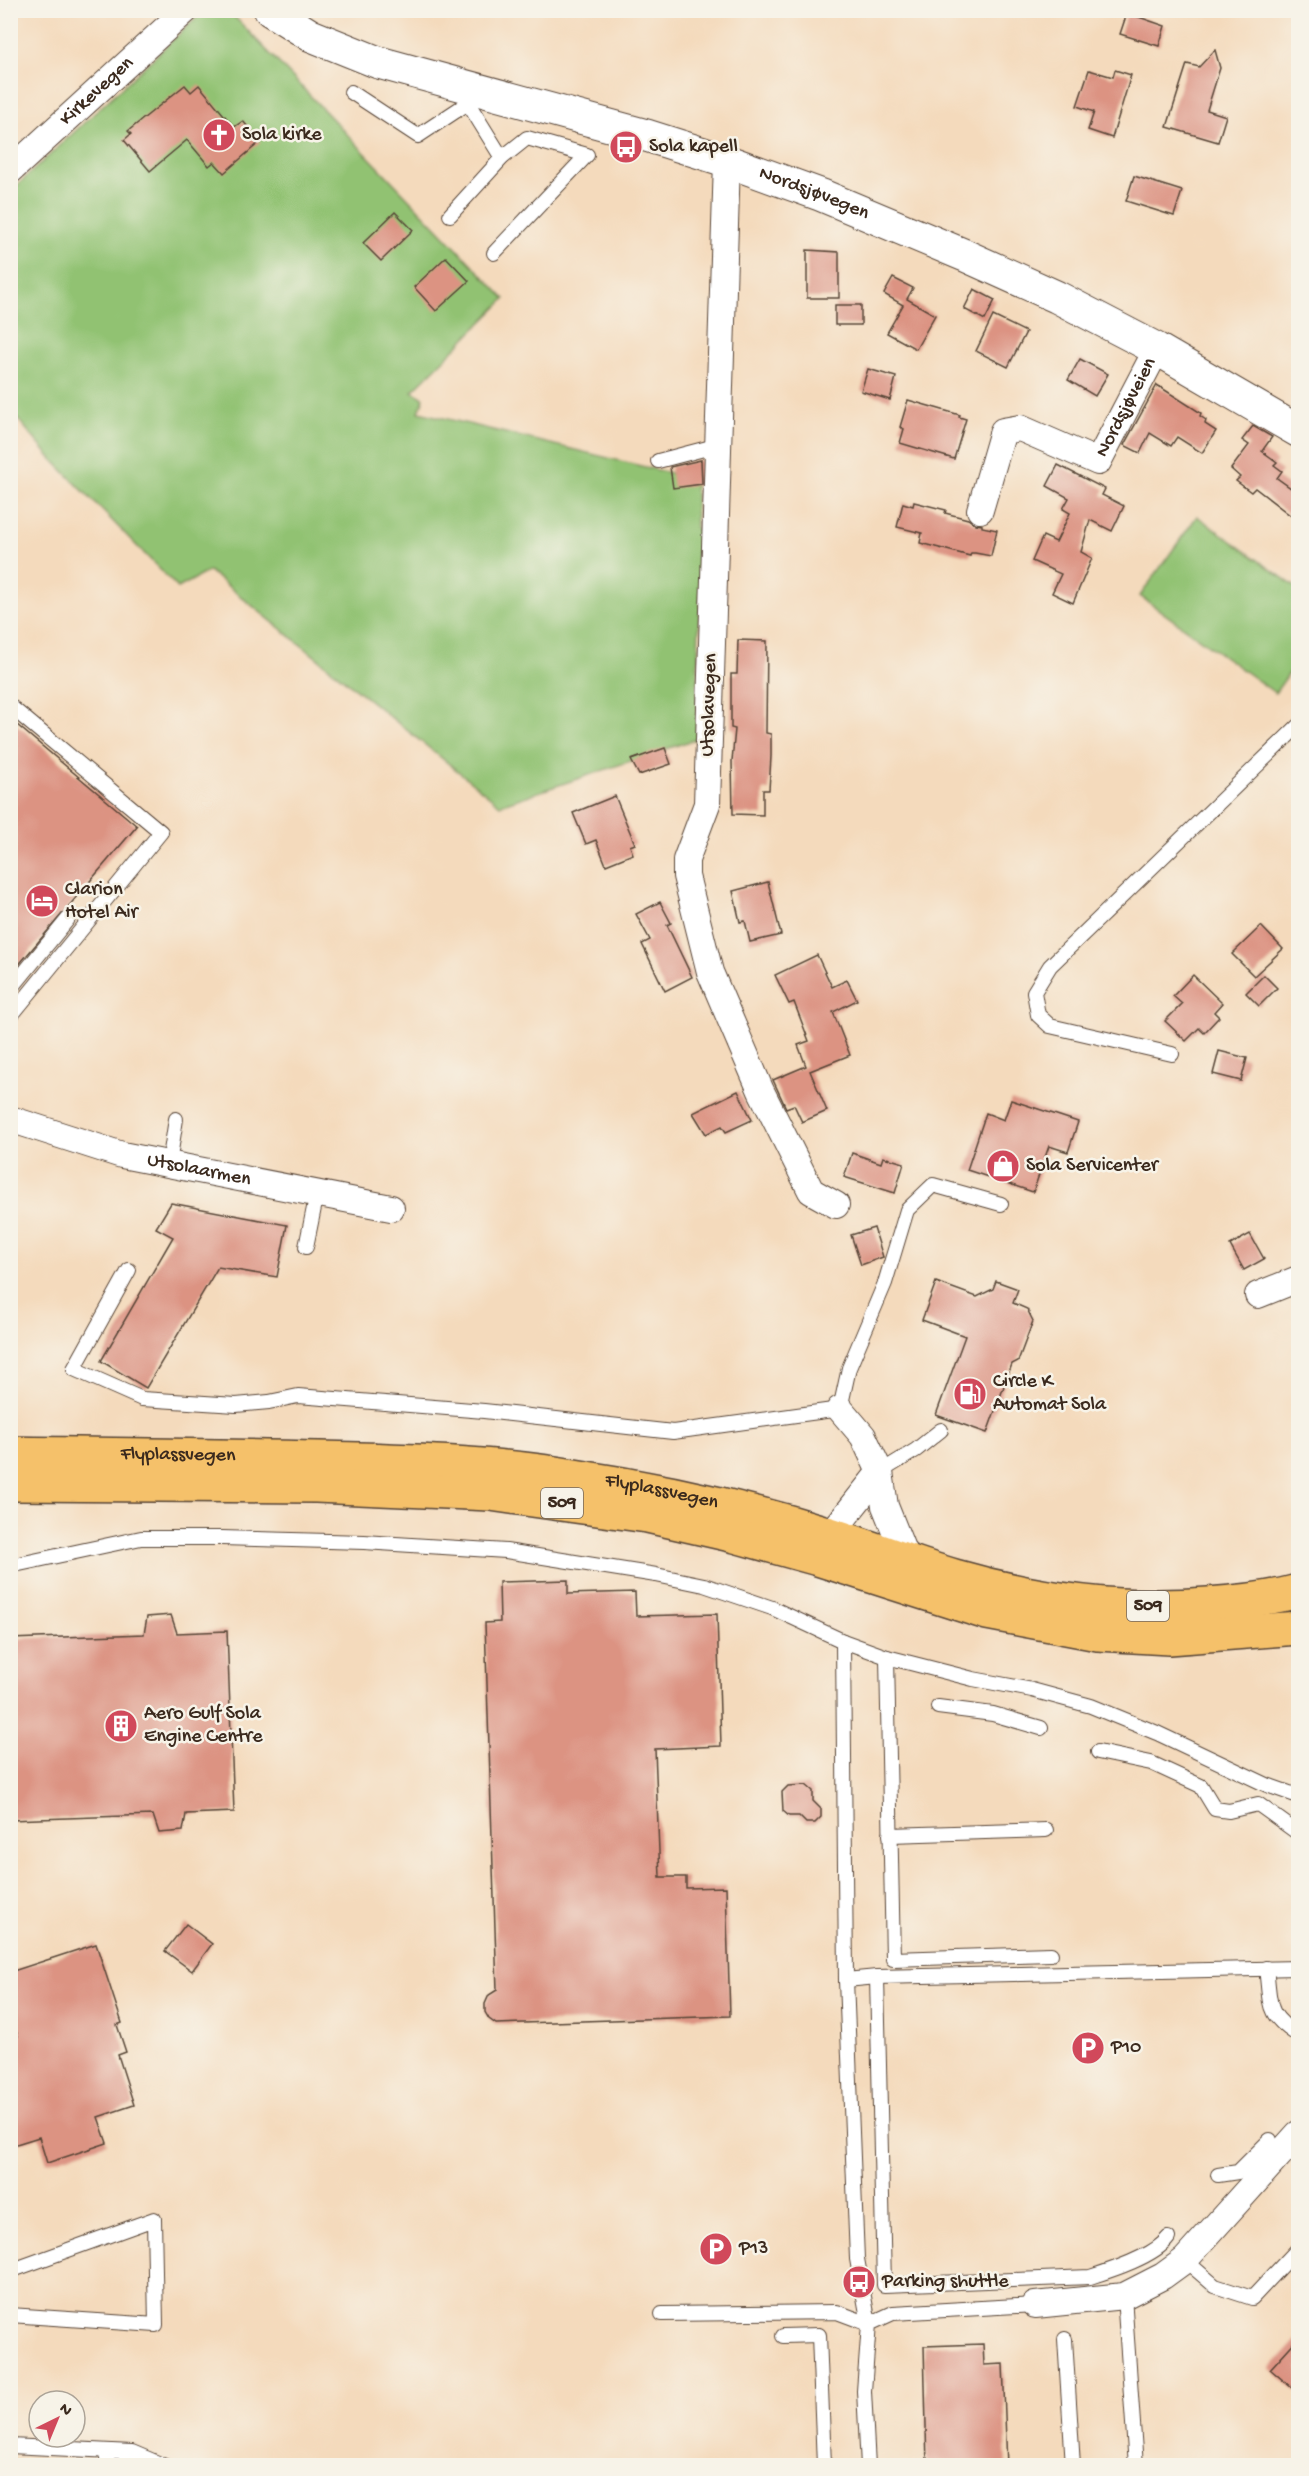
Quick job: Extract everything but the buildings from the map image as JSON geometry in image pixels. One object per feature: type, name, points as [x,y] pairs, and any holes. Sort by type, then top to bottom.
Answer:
[{"type":"highway","name":"Flyplassvegen","points":[[10,1453],[401,1459],[497,1466],[573,1475],[743,1509],[831,1534],[908,1561],[997,1587],[1052,1599],[1105,1605],[1173,1607],[1270,1598],[1299,1591]]},
{"type":"highway","name":"Flyplassvegen","points":[[10,1484],[316,1486],[490,1494],[637,1515],[724,1533],[818,1559],[987,1613],[1098,1634],[1169,1638],[1299,1628]]},
{"type":"street","name":"Kirkevegen","points":[[14,162],[186,10]]},
{"type":"street","name":"Nordsjøvegen","points":[[270,10],[310,35],[469,96],[648,136],[728,161],[821,195],[1057,297],[1157,349],[1299,431]]},
{"type":"street","name":"Utsolavegen","points":[[728,161],[707,804],[686,860],[686,876],[710,972],[761,1091],[811,1191],[836,1205]]},
{"type":"street","name":"Nordsjøveien","points":[[981,510],[1003,431],[1020,428],[1098,462],[1157,349]]},
{"type":"street","name":"Utsolaarmen","points":[[10,1119],[122,1155],[391,1208]]},
{"type":"street","points":[[1258,1295],[1299,1279]]},
{"type":"street","points":[[840,1409],[863,1436],[880,1472],[885,1506],[908,1561]]},
{"type":"street","points":[[831,1534],[880,1472]]},
{"type":"street","points":[[1035,2305],[1124,2296],[1163,2276],[1185,2260],[1299,2134]]},
{"type":"lane","points":[[351,92],[418,136],[469,96],[502,158]]},
{"type":"lane","points":[[450,215],[502,158],[527,138],[587,155],[494,253]]},
{"type":"lane","points":[[657,461],[719,445]]},
{"type":"lane","points":[[10,706],[161,832],[10,1017]]},
{"type":"lane","points":[[1172,1054],[1050,1026],[1038,1015],[1034,992],[1050,966],[1299,726]]},
{"type":"lane","points":[[10,990],[68,919]]},
{"type":"lane","points":[[169,1164],[176,1119]]},
{"type":"lane","points":[[129,1269],[74,1369],[142,1399],[236,1405],[298,1396],[484,1411],[673,1432],[840,1409],[849,1368],[885,1283],[907,1210],[933,1185],[1001,1204]]},
{"type":"lane","points":[[306,1247],[317,1193]]},
{"type":"lane","points":[[880,1472],[916,1450],[941,1430]]},
{"type":"lane","points":[[10,1566],[141,1538],[364,1542],[506,1551],[656,1575],[704,1585],[772,1608],[843,1641],[887,1657],[1091,1706],[1166,1737],[1266,1785],[1299,1796]]},
{"type":"lane","points":[[843,1641],[846,1980],[857,2259],[869,2324],[864,2391],[868,2466]]},
{"type":"lane","points":[[887,1657],[892,1959],[1051,1954]]},
{"type":"lane","points":[[938,1707],[993,1714],[1041,1728]]},
{"type":"lane","points":[[1098,1752],[1151,1763],[1201,1786],[1215,1809],[1229,1811],[1258,1804],[1299,1833]]},
{"type":"lane","points":[[890,1835],[1046,1830]]},
{"type":"lane","points":[[1266,1968],[1271,2008],[1279,2022],[1299,2035]]},
{"type":"lane","points":[[846,1980],[877,1977],[1299,1968]]},
{"type":"lane","points":[[877,1977],[884,2285],[1090,2277],[1116,2268],[1154,2250],[1163,2245],[1168,2238]]},
{"type":"lane","points":[[1218,2175],[1238,2172],[1270,2140]]},
{"type":"lane","points":[[10,2271],[153,2219],[156,2325],[10,2315]]},
{"type":"lane","points":[[1185,2260],[1215,2286],[1252,2298],[1299,2249]]},
{"type":"lane","points":[[1124,2296],[1136,2466]]},
{"type":"lane","points":[[662,2314],[837,2312],[869,2324],[894,2313],[1035,2305]]},
{"type":"lane","points":[[783,2336],[819,2335],[824,2466]]},
{"type":"lane","points":[[1065,2339],[1073,2466]]},
{"type":"lane","points":[[10,2446],[132,2452],[165,2466]]},
{"type":"lane","points":[[105,2451],[109,2466]]},
{"type":"green space","points":[[204,11],[229,11],[505,299],[412,391],[424,398],[419,412],[695,479],[696,530],[705,530],[699,621],[696,739],[500,805],[209,571],[178,588],[49,456],[11,411],[11,191]]},
{"type":"green space","points":[[1197,516],[1298,589],[1298,661],[1275,693],[1140,596]]},
{"type":"place","name":"Sola kirke","points":[[219,135]]},
{"type":"place","name":"Sola kapell","points":[[626,147]]},
{"type":"place","name":"Clarion Hotel Air","points":[[42,901]]},
{"type":"place","name":"Sola Servicenter","points":[[1003,1166]]},
{"type":"place","name":"Circle K Automat Sola","points":[[970,1394]]},
{"type":"place","name":"Aero Gulf Sola Engine Centre","points":[[121,1726]]},
{"type":"place","name":"P10","points":[[1088,2048]]},
{"type":"place","name":"P13","points":[[716,2249]]},
{"type":"place","name":"Parking shuttle","points":[[859,2282]]}]
